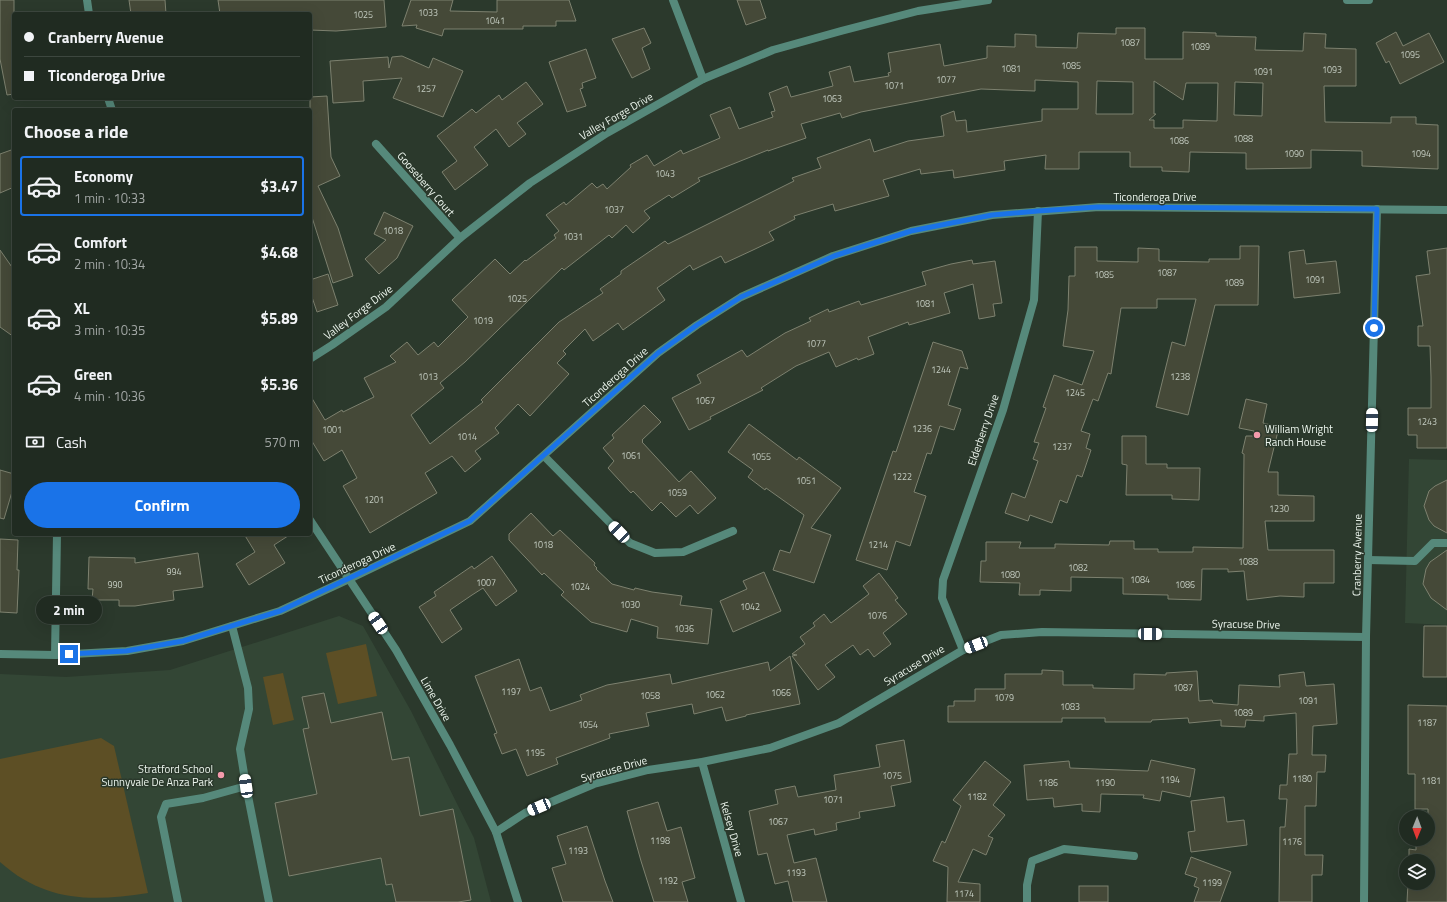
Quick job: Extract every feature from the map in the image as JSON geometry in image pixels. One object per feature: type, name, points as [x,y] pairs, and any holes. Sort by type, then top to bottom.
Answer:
[{"type":"street","points":[[87,0],[89,12]]},
{"type":"street","points":[[673,0],[703,79]]},
{"type":"street","name":"Valley Forge Drive","points":[[312,358],[332,346],[386,307],[460,238],[530,183],[594,141],[703,79],[774,50],[841,30],[918,11],[988,0]]},
{"type":"street","points":[[1347,0],[1369,0]]},
{"type":"street","name":"Gooseberry Court","points":[[376,144],[460,238]]},
{"type":"street","name":"Ticonderoga Drive","points":[[0,654],[55,655],[152,648],[183,641],[280,611],[349,579],[470,521],[658,353],[697,325],[741,297],[834,256],[911,231],[992,215],[1098,207],[1447,210]]},
{"type":"street","name":"Cranberry Avenue","points":[[1364,902],[1366,637],[1377,209]]},
{"type":"street","name":"Elderberry Drive","points":[[963,650],[942,598],[942,580],[1003,410],[1034,300],[1038,211]]},
{"type":"street","points":[[544,456],[630,543],[655,552],[683,552],[733,531]]},
{"type":"street","name":"Lime Drive","points":[[312,523],[396,650],[450,745],[496,832],[518,902]]},
{"type":"street","points":[[55,655],[57,536]]},
{"type":"street","points":[[1368,560],[1415,561],[1434,543],[1447,543]]},
{"type":"street","points":[[232,626],[248,688],[249,709],[240,749],[269,902]]},
{"type":"street","name":"Syracuse Drive","points":[[496,832],[525,813],[594,784],[648,770],[702,762],[770,748],[839,723],[963,650],[1001,635],[1042,632],[1366,637]]},
{"type":"street","name":"Kelsey Drive","points":[[702,762],[741,902]]},
{"type":"street","points":[[178,902],[161,817],[166,804],[203,798],[246,786]]},
{"type":"street","points":[[1027,902],[1027,885],[1032,861],[1064,850],[1134,856]]},
{"type":"shaded area","points":[[1409,459],[1447,460],[1447,625],[1405,623]]},
{"type":"shaded area","name":"Stratford School Sunnyvale De Anza Park","points":[[339,616],[363,626],[411,711],[474,838],[491,902],[0,902],[0,674],[66,677],[170,670]]},
{"type":"shaded area","points":[[366,644],[377,696],[338,704],[326,653]]},
{"type":"shaded area","points":[[283,673],[294,720],[273,725],[263,677]]},
{"type":"shaded area","points":[[101,738],[114,746],[148,893],[107,898],[70,896],[52,892],[34,885],[17,875],[0,862],[0,759]]},
{"type":"building","points":[[0,0],[14,0],[14,12],[12,12],[12,94],[7,95],[0,59]]},
{"type":"building","points":[[129,0],[165,0],[166,12],[131,12]]},
{"type":"building","points":[[218,0],[384,0],[386,27],[336,31],[312,30],[312,12],[220,12]]},
{"type":"building","points":[[411,0],[453,0],[450,11],[497,12],[497,0],[569,0],[576,21],[556,21],[556,26],[523,26],[523,29],[444,29],[442,36],[416,28],[417,25],[402,26]]},
{"type":"building","points":[[737,0],[760,0],[766,18],[746,25]]},
{"type":"building","points":[[644,28],[651,43],[642,48],[650,69],[632,78],[612,39]]},
{"type":"building","points":[[1116,28],[1145,28],[1145,59],[1183,59],[1183,32],[1216,33],[1216,36],[1256,37],[1255,50],[1303,51],[1304,33],[1326,34],[1325,48],[1356,49],[1356,86],[1324,86],[1325,122],[1391,123],[1391,117],[1416,117],[1416,124],[1438,125],[1438,169],[1362,166],[1362,151],[1311,150],[1311,168],[1246,169],[1246,153],[1190,152],[1189,172],[1162,171],[1162,167],[1130,167],[1130,152],[1079,152],[1079,169],[1045,169],[1046,155],[1004,161],[1005,170],[954,178],[953,170],[921,174],[920,169],[883,180],[889,196],[835,211],[833,204],[794,216],[795,219],[769,232],[774,240],[753,250],[725,263],[721,256],[693,270],[690,265],[657,288],[665,300],[623,330],[618,323],[593,341],[585,329],[563,351],[566,354],[557,363],[569,374],[530,416],[518,404],[495,428],[499,433],[475,451],[481,459],[465,472],[452,456],[425,473],[437,493],[370,533],[343,486],[357,478],[342,450],[324,461],[312,441],[312,398],[325,420],[342,410],[343,412],[374,397],[364,378],[396,362],[390,356],[407,342],[418,355],[434,342],[438,347],[468,317],[452,300],[495,259],[510,274],[525,260],[526,261],[556,238],[554,235],[559,231],[546,215],[564,202],[566,205],[592,183],[597,188],[603,184],[607,189],[631,167],[630,165],[647,155],[654,166],[681,150],[683,154],[720,138],[710,115],[730,107],[739,129],[773,117],[771,112],[775,111],[769,93],[787,86],[791,97],[833,86],[829,72],[850,66],[854,82],[889,76],[888,73],[891,72],[888,53],[940,44],[944,66],[987,58],[987,46],[1015,47],[1015,34],[1036,35],[1036,47],[1077,48],[1078,33],[1116,34]],"holes":[[[1035,80],[1078,82],[1078,109],[1042,109],[1042,121],[967,132],[966,120],[956,121],[954,111],[941,116],[944,136],[908,141],[874,152],[870,139],[817,158],[821,168],[792,178],[794,181],[668,244],[665,241],[621,271],[621,274],[600,289],[603,293],[559,322],[481,400],[483,402],[430,444],[411,415],[444,388],[440,383],[465,362],[562,268],[564,270],[609,235],[612,238],[626,225],[633,233],[650,218],[644,211],[669,195],[672,198],[700,181],[698,178],[768,150],[806,138],[801,124],[840,113],[842,118],[861,112],[981,89],[1035,91]],[[1097,81],[1133,82],[1133,114],[1096,114]],[[1154,81],[1183,100],[1186,83],[1218,83],[1217,121],[1183,120],[1183,128],[1154,128],[1154,120],[1149,120],[1156,114],[1154,114]],[[1235,82],[1263,83],[1262,116],[1234,115]]]},
{"type":"building","points":[[1396,32],[1403,46],[1429,33],[1444,62],[1400,84],[1389,61],[1386,63],[1376,43]]},
{"type":"building","points":[[586,49],[596,78],[582,83],[583,88],[580,89],[586,106],[567,112],[549,62]]},
{"type":"building","points":[[402,56],[429,68],[433,58],[463,71],[443,117],[393,98],[402,78],[363,81],[364,101],[333,103],[330,61],[388,57],[389,68],[392,57]]},
{"type":"building","points":[[526,82],[543,104],[517,123],[526,134],[509,147],[496,129],[474,147],[488,165],[455,190],[442,172],[457,161],[437,136],[472,109],[476,113],[499,95],[502,100]]},
{"type":"building","points":[[327,96],[331,157],[340,176],[318,186],[338,228],[353,276],[333,283],[312,217],[312,108],[310,108],[310,100],[312,100],[312,97]]},
{"type":"building","points":[[12,150],[12,188],[0,193],[0,154]]},
{"type":"building","points":[[384,212],[413,226],[397,258],[379,274],[365,259],[386,240],[374,234]]},
{"type":"building","points":[[1240,246],[1259,246],[1258,305],[1215,305],[1188,415],[1156,407],[1172,342],[1185,346],[1196,299],[1157,299],[1157,308],[1121,308],[1111,374],[1108,373],[1098,401],[1093,399],[1081,431],[1090,434],[1086,448],[1091,450],[1082,477],[1077,475],[1067,503],[1060,500],[1052,523],[1030,515],[1028,521],[1005,513],[1012,493],[1025,498],[1038,461],[1033,459],[1039,443],[1034,442],[1046,408],[1043,407],[1054,375],[1082,385],[1094,351],[1063,346],[1068,310],[1069,276],[1075,276],[1075,247],[1097,247],[1097,261],[1138,262],[1138,248],[1159,249],[1159,261],[1209,262],[1209,259],[1240,259]]},
{"type":"building","points":[[1447,248],[1447,448],[1417,448],[1417,435],[1408,435],[1408,408],[1431,408],[1431,377],[1430,346],[1418,346],[1418,326],[1423,326],[1416,276],[1430,274],[1427,251]]},
{"type":"building","points":[[0,250],[12,267],[12,336],[0,327]]},
{"type":"building","points":[[1304,250],[1306,264],[1336,261],[1340,293],[1294,298],[1289,252]]},
{"type":"building","points":[[972,260],[973,264],[995,261],[1002,303],[993,304],[995,316],[979,319],[973,284],[944,293],[950,313],[909,325],[908,322],[868,337],[874,354],[858,360],[857,358],[836,367],[829,352],[796,366],[761,388],[763,390],[710,417],[711,419],[689,430],[672,398],[701,383],[697,375],[742,350],[747,357],[785,333],[811,321],[809,318],[828,309],[829,312],[859,301],[861,305],[926,285],[922,272]]},
{"type":"building","points":[[328,274],[338,305],[317,312],[312,297],[312,279]]},
{"type":"building","points":[[933,342],[962,351],[968,369],[960,367],[948,405],[961,409],[954,430],[940,426],[931,454],[927,453],[914,492],[926,496],[910,546],[896,541],[887,570],[856,560],[893,451],[896,452]]},
{"type":"building","points":[[1246,399],[1267,404],[1263,423],[1279,427],[1268,472],[1278,472],[1278,495],[1314,496],[1314,521],[1265,521],[1268,550],[1334,550],[1334,583],[1304,583],[1304,597],[1280,596],[1247,600],[1244,571],[1228,572],[1228,569],[1202,569],[1201,600],[1168,599],[1168,595],[1123,594],[1123,578],[1071,577],[1071,591],[1040,590],[1040,595],[1019,595],[1020,583],[980,582],[981,561],[986,561],[986,542],[1021,542],[1019,548],[1055,548],[1055,544],[1109,545],[1110,541],[1134,541],[1134,549],[1158,549],[1158,552],[1193,552],[1193,547],[1243,548],[1244,454],[1242,453],[1246,436],[1254,436],[1254,431],[1239,428]]},
{"type":"building","points":[[644,405],[661,422],[642,440],[642,442],[679,482],[691,471],[716,498],[698,514],[690,505],[676,517],[661,502],[652,511],[633,491],[631,493],[608,468],[614,461],[603,448],[614,438],[612,435]]},
{"type":"building","points":[[749,424],[797,460],[799,457],[841,488],[811,528],[831,535],[814,583],[773,570],[780,550],[790,553],[804,515],[766,488],[765,490],[748,477],[753,470],[728,452]]},
{"type":"building","points":[[1122,436],[1146,436],[1146,464],[1167,464],[1167,468],[1200,468],[1199,500],[1172,499],[1172,495],[1126,495],[1127,465],[1122,464]]},
{"type":"building","points":[[0,470],[12,473],[12,492],[4,519],[0,518]]},
{"type":"building","points":[[1447,480],[1447,533],[1434,526],[1429,520],[1424,506],[1429,491]]},
{"type":"building","points":[[531,513],[553,536],[560,530],[595,563],[594,565],[597,568],[596,569],[612,584],[634,590],[635,588],[682,596],[680,605],[712,609],[708,644],[657,638],[658,627],[631,619],[627,632],[591,622],[561,595],[564,592],[544,573],[542,575],[509,540],[509,534]]},
{"type":"building","points":[[245,536],[288,536],[274,545],[285,563],[249,585],[236,564],[255,552]]},
{"type":"building","points":[[0,539],[18,540],[17,570],[19,570],[17,613],[0,612]]},
{"type":"building","points":[[1447,550],[1447,610],[1431,598],[1423,584],[1426,569],[1430,562]]},
{"type":"building","points":[[198,553],[203,587],[173,591],[174,600],[135,606],[119,606],[119,600],[92,600],[93,589],[88,589],[89,557],[135,558],[135,563]]},
{"type":"building","points":[[492,556],[517,591],[496,606],[483,588],[450,610],[462,629],[442,643],[419,607],[436,596],[434,592],[472,566],[474,569]]},
{"type":"building","points":[[764,572],[781,611],[733,632],[720,601],[747,589],[743,581]]},
{"type":"building","points":[[879,573],[898,598],[895,600],[907,614],[883,633],[891,644],[874,657],[868,649],[860,655],[853,645],[825,665],[835,677],[818,690],[792,656],[797,655],[792,654],[805,644],[800,637],[815,626],[813,623],[824,614],[831,623],[869,594],[863,586]]},
{"type":"building","points":[[1424,626],[1447,626],[1447,677],[1423,677]]},
{"type":"building","points":[[790,656],[800,704],[746,715],[726,721],[722,707],[694,714],[692,704],[646,713],[649,726],[609,734],[610,738],[556,758],[558,764],[527,776],[516,749],[502,754],[494,734],[497,733],[475,676],[519,659],[530,691],[541,687],[550,711],[582,700],[580,695],[607,685],[670,674],[672,684],[768,662],[770,671]]},
{"type":"building","points":[[1042,670],[1063,671],[1063,685],[1093,685],[1093,688],[1134,689],[1134,674],[1166,675],[1166,673],[1197,671],[1199,701],[1212,700],[1213,703],[1238,705],[1239,685],[1280,687],[1279,675],[1304,672],[1306,686],[1334,684],[1337,724],[1313,726],[1312,755],[1326,755],[1325,772],[1317,772],[1316,806],[1305,806],[1305,855],[1323,855],[1322,875],[1312,875],[1312,902],[1279,902],[1280,827],[1285,827],[1287,799],[1279,799],[1280,785],[1287,785],[1289,754],[1297,754],[1296,713],[1264,716],[1264,721],[1246,720],[1245,727],[1221,726],[1221,720],[1189,723],[1188,718],[1152,720],[1151,722],[1105,722],[1105,718],[1062,718],[1062,722],[948,722],[948,706],[954,706],[954,701],[975,701],[975,689],[1005,689],[1005,674],[1042,674]]},
{"type":"building","points":[[324,693],[331,723],[382,712],[392,760],[409,757],[420,816],[453,809],[471,900],[458,902],[396,902],[392,884],[386,885],[381,858],[289,876],[275,803],[317,794],[303,729],[309,728],[302,697]]},
{"type":"building","points":[[1408,705],[1447,706],[1447,902],[1407,902],[1408,890],[1435,890],[1435,854],[1409,854],[1409,849],[1416,850],[1416,846],[1435,846],[1435,810],[1415,809],[1415,774],[1408,774]]},
{"type":"building","points":[[904,740],[911,782],[891,786],[895,806],[859,812],[860,818],[836,823],[837,830],[815,835],[814,829],[787,835],[794,863],[816,858],[827,902],[793,902],[788,881],[775,884],[767,853],[758,855],[749,811],[778,804],[775,790],[795,786],[798,797],[836,790],[834,775],[880,767],[876,745]]},
{"type":"building","points":[[1151,760],[1195,769],[1190,797],[1162,791],[1160,801],[1143,798],[1144,795],[1101,794],[1100,812],[1082,811],[1082,804],[1054,807],[1053,798],[1027,800],[1024,765],[1069,761],[1070,768],[1148,771]]},
{"type":"building","points":[[985,761],[1011,782],[993,805],[1005,815],[988,836],[993,838],[986,855],[973,849],[958,882],[980,884],[980,902],[947,902],[948,867],[933,861],[942,841],[945,843],[961,806],[953,800]]},
{"type":"building","points":[[1224,797],[1227,822],[1244,820],[1247,845],[1191,852],[1188,832],[1195,831],[1191,801]]},
{"type":"building","points":[[658,802],[667,831],[681,827],[695,878],[682,882],[688,902],[654,902],[641,861],[627,811]]},
{"type":"building","points":[[587,826],[613,902],[563,902],[552,868],[566,864],[557,836]]},
{"type":"building","points":[[1191,857],[1231,872],[1220,902],[1194,902],[1199,888],[1194,886],[1197,878],[1185,874]]},
{"type":"building","points":[[1079,886],[1108,886],[1108,902],[1079,902]]},
{"type":"place","name":"William Wright Ranch House","points":[[1257,435]]},
{"type":"place","name":"Stratford School Sunnyvale De Anza Park","points":[[221,775]]},
{"type":"route","points":[[69,654],[152,648],[183,641],[280,611],[470,521],[658,353],[697,325],[741,297],[834,256],[911,231],[992,215],[1098,207],[1377,209],[1378,230],[1374,328]]}]
